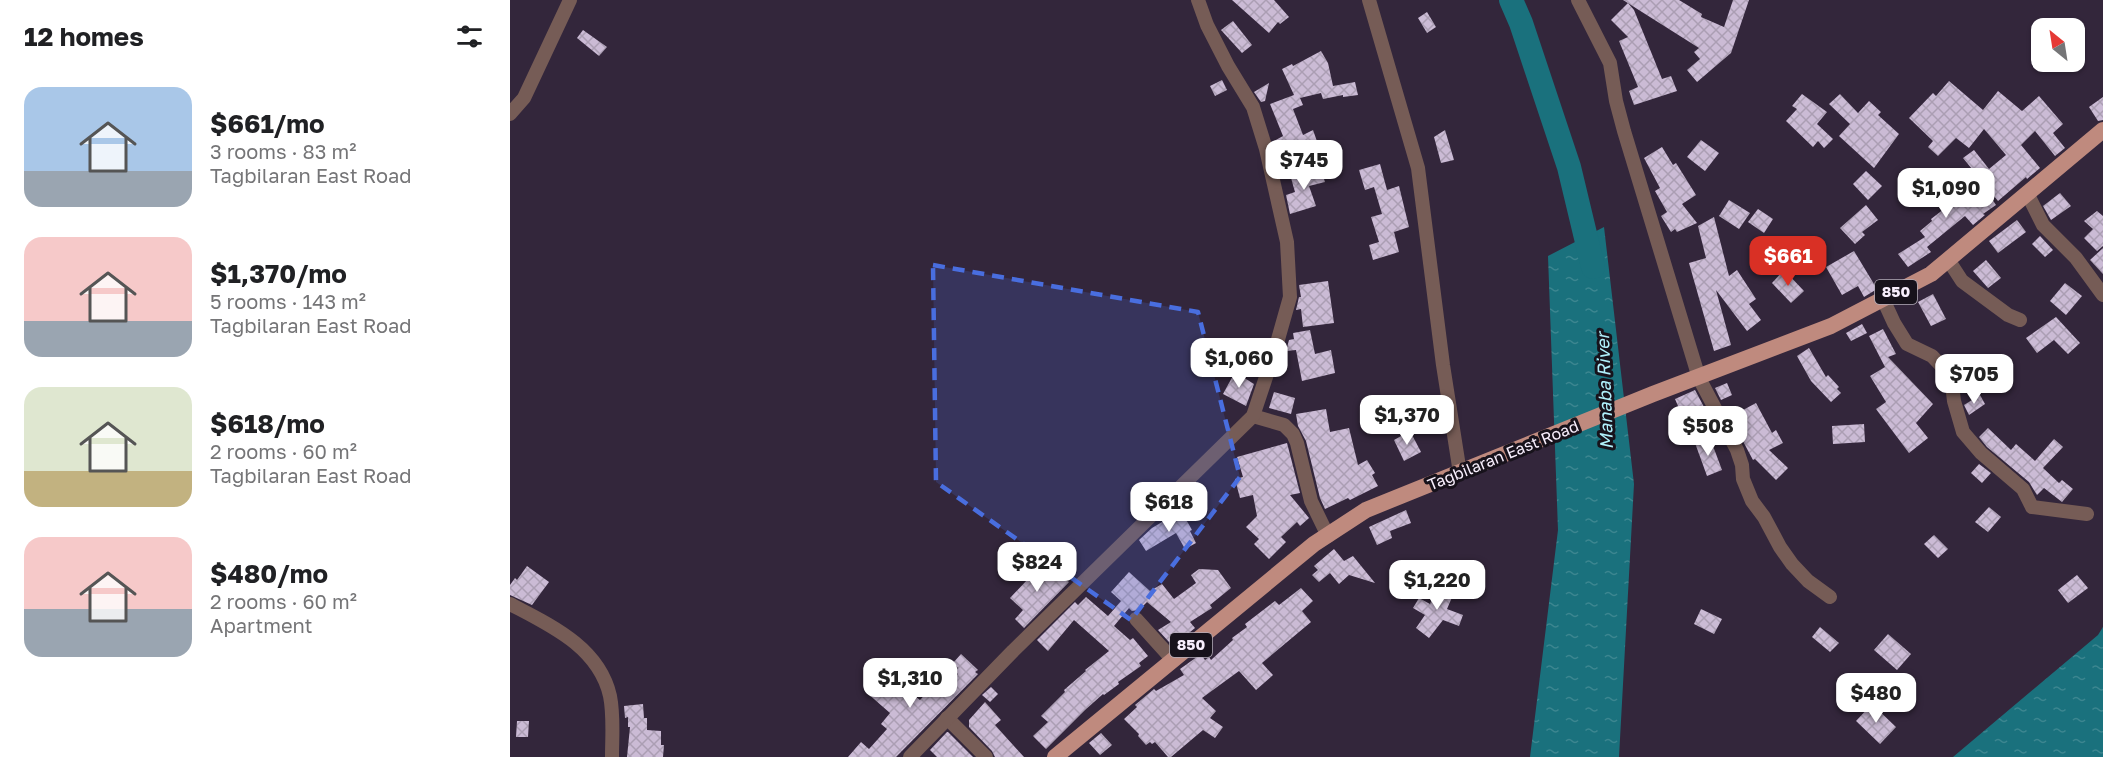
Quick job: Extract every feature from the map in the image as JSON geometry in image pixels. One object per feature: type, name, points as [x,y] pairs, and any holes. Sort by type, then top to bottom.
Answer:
[{"type":"main road","name":"Tagbilaran East Road","points":[[1055,757],[1314,544],[1366,510],[1653,394],[1831,326],[1931,274],[2103,130]]},
{"type":"street","points":[[510,114],[524,98],[570,0]]},
{"type":"street","points":[[910,757],[1253,416],[1290,297],[1287,242],[1266,149],[1253,107],[1228,66],[1207,25],[1198,0]]},
{"type":"street","points":[[1369,0],[1418,168],[1443,365],[1465,471]]},
{"type":"street","points":[[1578,0],[1610,63],[1624,131],[1699,378],[1737,450],[1742,465],[1743,479],[1752,501],[1764,517],[1780,547],[1808,581],[1830,597]]},
{"type":"street","points":[[2027,193],[2043,225],[2076,258],[2103,295]]},
{"type":"street","points":[[1949,261],[1962,281],[2008,315],[2020,320]]},
{"type":"street","points":[[1883,299],[1907,344],[1932,356],[1951,376],[1954,401],[1963,432],[1981,453],[2023,489],[2032,507],[2087,514]]},
{"type":"street","points":[[1253,416],[1284,425],[1293,434],[1311,501],[1328,536]]},
{"type":"street","points":[[510,604],[574,640],[590,657],[604,679],[610,696],[612,757]]},
{"type":"street","points":[[1136,619],[1173,660]]},
{"type":"street","points":[[947,718],[986,757]]},
{"type":"highlighted area","points":[[933,265],[1198,312],[1240,477],[1131,620],[936,482]]},
{"type":"water","points":[[1604,227],[1634,484],[1619,757],[1530,757],[1558,530],[1548,256]]},
{"type":"water","points":[[2103,627],[2103,757],[1953,757],[2098,635]]},
{"type":"building","points":[[1232,0],[1274,0],[1289,17],[1280,24],[1278,22],[1269,33]]},
{"type":"building","points":[[1623,0],[1679,0],[1702,14],[1701,17],[1724,27],[1733,0],[1749,0],[1731,53],[1697,82],[1687,70],[1700,59],[1694,52],[1699,48]]},
{"type":"building","points":[[1628,3],[1634,10],[1662,79],[1671,76],[1677,91],[1634,105],[1629,91],[1638,87],[1619,41],[1628,37],[1611,20]]},
{"type":"building","points":[[1427,12],[1436,27],[1427,33],[1418,18]]},
{"type":"building","points":[[1233,21],[1252,45],[1242,53],[1221,30]]},
{"type":"building","points":[[583,30],[607,47],[599,56],[577,38]]},
{"type":"building","points":[[1321,51],[1328,63],[1333,86],[1355,82],[1358,95],[1323,99],[1321,93],[1300,98],[1303,105],[1293,109],[1303,135],[1313,130],[1319,147],[1294,160],[1290,150],[1280,154],[1274,141],[1283,136],[1270,104],[1294,95],[1282,69],[1292,64],[1293,66]]},
{"type":"building","points":[[1222,80],[1227,90],[1215,96],[1210,86]]},
{"type":"building","points":[[1949,81],[1983,110],[1998,91],[2022,111],[2039,96],[2063,124],[2053,133],[2065,148],[2055,156],[2035,131],[2021,145],[2040,168],[1998,201],[1963,158],[1974,150],[1989,169],[2006,155],[1984,129],[1969,148],[1956,138],[1938,156],[1928,147],[1933,141],[1909,118],[1933,93],[1936,96]]},
{"type":"building","points":[[1269,83],[1265,101],[1261,102],[1254,92]]},
{"type":"building","points":[[1802,94],[1827,112],[1817,124],[1833,139],[1824,148],[1818,141],[1813,147],[1786,121],[1797,109],[1792,106]]},
{"type":"building","points":[[1840,94],[1858,113],[1869,101],[1881,112],[1878,115],[1899,134],[1874,168],[1839,136],[1850,124],[1829,104]]},
{"type":"building","points":[[2103,97],[2103,120],[2098,121],[2089,107]]},
{"type":"building","points":[[1445,130],[1454,160],[1441,163],[1434,137]]},
{"type":"building","points":[[1701,140],[1719,153],[1705,171],[1687,157]]},
{"type":"building","points":[[1662,147],[1673,165],[1676,163],[1696,195],[1682,204],[1697,223],[1677,232],[1675,229],[1671,232],[1661,216],[1667,212],[1655,191],[1660,188],[1644,158]]},
{"type":"building","points":[[1380,164],[1387,190],[1399,186],[1409,227],[1394,232],[1399,252],[1373,260],[1369,245],[1379,242],[1371,217],[1382,214],[1374,187],[1365,190],[1359,170]]},
{"type":"building","points":[[1321,169],[1325,182],[1309,186],[1316,206],[1290,214],[1286,195],[1295,192],[1291,178]]},
{"type":"building","points":[[1866,171],[1882,186],[1868,200],[1853,184]]},
{"type":"building","points":[[1946,172],[1976,206],[1990,196],[1996,205],[1973,225],[1965,216],[1927,247],[1931,252],[1908,267],[1898,254],[1925,237],[1920,231],[1953,202],[1935,181]]},
{"type":"building","points":[[2060,193],[2071,206],[2051,220],[2043,206]]},
{"type":"building","points":[[1729,200],[1750,213],[1739,229],[1719,216]]},
{"type":"building","points":[[1866,205],[1878,220],[1862,232],[1865,235],[1855,244],[1840,228]]},
{"type":"building","points":[[1758,209],[1773,219],[1764,233],[1748,222]]},
{"type":"building","points":[[2097,211],[2103,216],[2103,246],[2097,251],[2084,238],[2093,229],[2084,221]]},
{"type":"building","points":[[1714,217],[1729,276],[1737,270],[1756,299],[1749,304],[1761,320],[1747,331],[1716,290],[1731,345],[1714,351],[1689,263],[1706,258],[1698,226]]},
{"type":"building","points":[[2017,220],[2026,232],[1998,253],[1989,241]]},
{"type":"building","points":[[2040,236],[2053,250],[2045,257],[2032,244]]},
{"type":"building","points":[[2103,248],[2103,274],[2090,260]]},
{"type":"building","points":[[1854,251],[1877,289],[1864,297],[1858,286],[1842,295],[1826,267]]},
{"type":"building","points":[[1986,260],[2001,278],[1988,288],[1973,271]]},
{"type":"building","points":[[1784,270],[1804,291],[1791,303],[1772,283]]},
{"type":"building","points":[[1328,281],[1334,323],[1303,327],[1301,309],[1296,310],[1299,297],[1301,297],[1299,285]]},
{"type":"building","points":[[2065,283],[2082,296],[2066,315],[2050,301]]},
{"type":"building","points":[[1933,294],[1946,319],[1931,326],[1918,302]]},
{"type":"building","points":[[2056,317],[2080,343],[2068,354],[2054,340],[2037,353],[2026,338]]},
{"type":"building","points":[[1862,324],[1867,333],[1851,341],[1846,333]]},
{"type":"building","points":[[1883,329],[1896,354],[1888,357],[1933,404],[1916,423],[1928,438],[1909,453],[1876,409],[1886,402],[1870,376],[1885,367],[1869,336]]},
{"type":"building","points":[[1310,330],[1315,354],[1331,350],[1335,373],[1302,381],[1296,350],[1286,351],[1289,340],[1294,339],[1293,333]]},
{"type":"building","points":[[1809,348],[1826,377],[1828,375],[1839,387],[1837,389],[1841,393],[1831,402],[1811,381],[1797,356]]},
{"type":"building","points":[[1235,372],[1254,384],[1246,406],[1223,394]]},
{"type":"building","points":[[1727,383],[1732,395],[1721,400],[1715,388]]},
{"type":"building","points":[[1695,390],[1704,407],[1702,408],[1706,417],[1686,425],[1675,399]]},
{"type":"building","points":[[1274,392],[1295,398],[1291,414],[1269,408]]},
{"type":"building","points":[[1980,395],[1985,404],[1969,415],[1964,405]]},
{"type":"building","points":[[1756,403],[1772,433],[1776,430],[1783,443],[1769,450],[1788,468],[1776,480],[1755,459],[1753,460],[1730,417]]},
{"type":"building","points":[[1326,409],[1330,432],[1349,428],[1358,465],[1367,460],[1375,473],[1372,475],[1378,486],[1325,509],[1296,414]]},
{"type":"building","points":[[1864,424],[1865,442],[1833,444],[1832,426]]},
{"type":"building","points":[[1988,428],[2011,450],[2016,444],[2035,461],[2054,439],[2063,447],[2043,468],[2059,483],[2062,480],[2073,489],[2062,502],[2044,488],[2037,495],[2029,482],[1987,447],[1979,437]]},
{"type":"building","points":[[1410,431],[1421,452],[1404,461],[1394,440]]},
{"type":"building","points":[[1710,438],[1722,470],[1707,476],[1695,443]]},
{"type":"building","points":[[1287,443],[1300,493],[1290,495],[1309,518],[1300,526],[1297,522],[1281,537],[1286,542],[1269,559],[1254,544],[1259,539],[1246,527],[1257,516],[1253,495],[1240,498],[1235,479],[1243,477],[1237,457]]},
{"type":"building","points":[[1979,464],[1991,473],[1982,483],[1971,473]]},
{"type":"building","points":[[1989,507],[2001,517],[1988,532],[1975,522]]},
{"type":"building","points":[[1406,510],[1411,523],[1390,531],[1392,538],[1377,545],[1369,527]]},
{"type":"building","points":[[1183,514],[1196,543],[1185,549],[1176,533],[1146,551],[1139,540],[1152,528],[1167,519],[1168,522]]},
{"type":"building","points":[[1934,535],[1948,549],[1938,558],[1924,544]]},
{"type":"building","points":[[1334,549],[1344,561],[1353,556],[1375,583],[1349,575],[1339,584],[1330,573],[1319,582],[1312,575],[1318,570],[1314,566]]},
{"type":"building","points":[[1042,564],[1069,582],[1024,628],[1015,619],[1023,610],[1010,598]]},
{"type":"building","points":[[527,566],[549,582],[532,605],[510,595],[510,585],[515,578],[517,580]]},
{"type":"building","points":[[1199,569],[1218,570],[1231,588],[1210,605],[1212,608],[1190,622],[1195,628],[1184,637],[1181,633],[1169,642],[1158,630],[1171,622],[1147,602],[1139,610],[1132,611],[1129,608],[1114,626],[1130,640],[1133,638],[1148,656],[1139,663],[1141,666],[1103,694],[1046,749],[1033,736],[1048,722],[1041,716],[1065,692],[1064,690],[1109,651],[1074,620],[1048,651],[1037,640],[1075,602],[1078,605],[1086,597],[1108,616],[1121,601],[1111,592],[1129,572],[1150,591],[1162,584],[1174,599],[1196,583],[1191,575]]},
{"type":"building","points":[[2077,575],[2088,588],[2068,603],[2058,590]]},
{"type":"building","points":[[1444,584],[1456,588],[1447,609],[1463,615],[1459,626],[1443,620],[1429,638],[1416,628],[1425,615],[1413,608],[1419,598],[1430,604],[1437,586],[1443,589]]},
{"type":"building","points":[[1301,588],[1313,601],[1302,611],[1311,622],[1262,663],[1273,675],[1256,690],[1239,671],[1202,698],[1216,711],[1210,718],[1223,727],[1215,738],[1203,730],[1171,757],[1168,757],[1155,742],[1146,745],[1124,719],[1137,707],[1135,705],[1154,689],[1156,691],[1184,675],[1180,669],[1201,654],[1205,660],[1209,657],[1211,660],[1233,640],[1232,638],[1247,627],[1245,624],[1275,601],[1279,605]]},
{"type":"building","points":[[1701,609],[1722,619],[1714,634],[1694,624]]},
{"type":"building","points":[[1820,627],[1839,643],[1830,652],[1812,637]]},
{"type":"building","points":[[1888,634],[1911,654],[1897,670],[1874,650]]},
{"type":"building","points":[[961,654],[978,670],[975,672],[978,674],[896,757],[848,757],[861,742],[869,749],[887,729],[881,724],[890,713],[867,693],[880,679],[887,679],[900,665],[914,677],[905,688],[920,700],[930,689],[937,695],[958,674],[955,671],[958,668],[953,663]]},
{"type":"building","points":[[991,687],[998,694],[990,702],[982,695]]},
{"type":"building","points":[[985,702],[1001,720],[995,725],[1024,757],[995,757],[969,727],[969,720]]},
{"type":"building","points":[[643,704],[644,718],[647,718],[647,730],[661,731],[661,745],[664,745],[663,757],[627,757],[630,727],[628,727],[628,717],[625,718],[624,706]]},
{"type":"building","points":[[1872,704],[1896,727],[1880,744],[1856,721]]},
{"type":"building","points":[[517,721],[529,721],[528,737],[516,737]]},
{"type":"building","points":[[947,732],[973,757],[937,757],[930,750]]},
{"type":"building","points":[[1101,733],[1112,745],[1100,755],[1089,743]]},
{"type":"waterway","name":"Manaba River","points":[[1511,0],[1521,23],[1569,167],[1593,267]]}]
